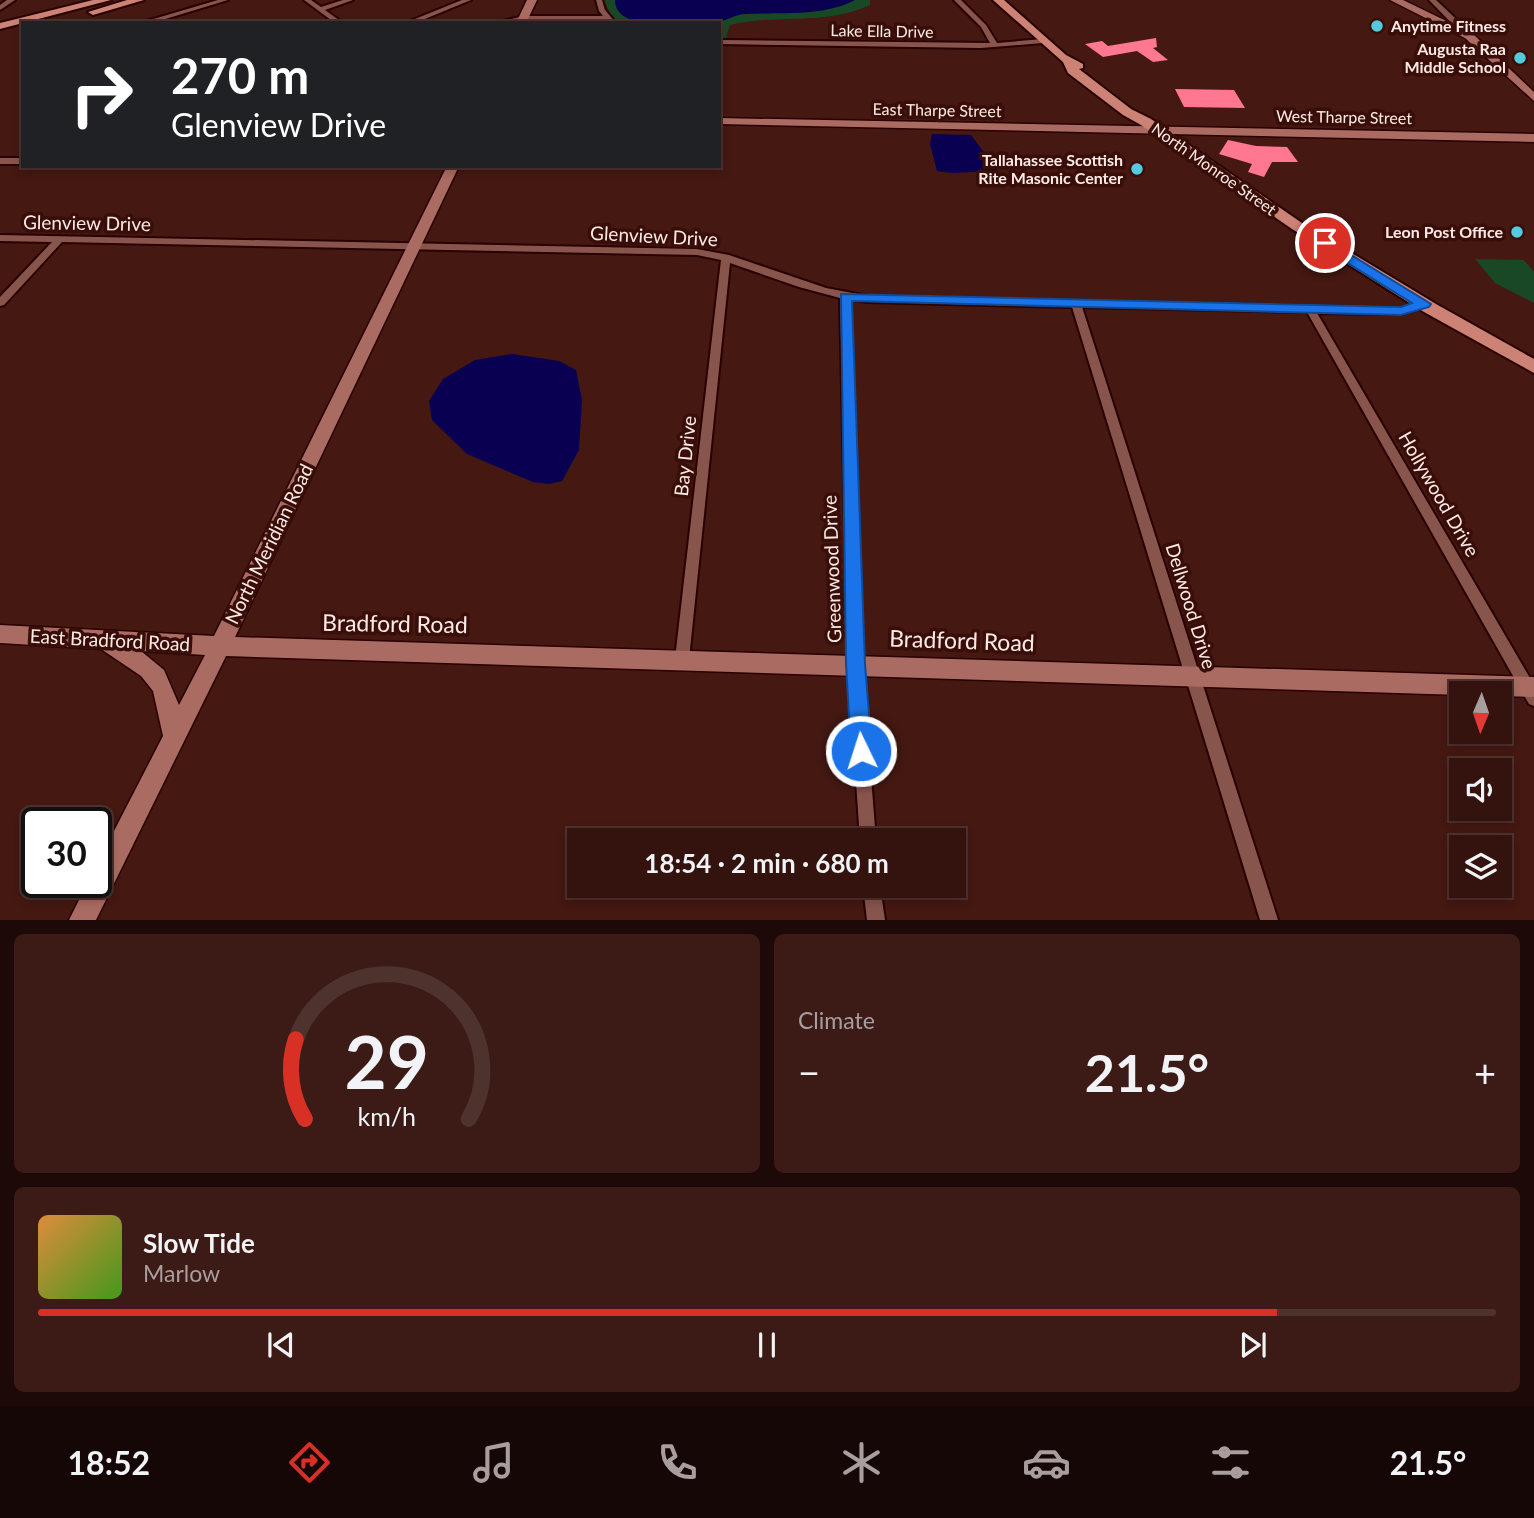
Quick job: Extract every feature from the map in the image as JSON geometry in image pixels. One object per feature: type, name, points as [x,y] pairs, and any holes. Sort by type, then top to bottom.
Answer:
[{"type":"main road","points":[[53,21],[106,0]]},
{"type":"main road","points":[[22,21],[89,6],[139,0]]},
{"type":"main road","points":[[523,20],[533,0]]},
{"type":"main road","name":"North Monroe Street","points":[[998,0],[1069,62],[1072,70],[1127,112],[1150,125],[1246,193],[1424,304],[1534,367]]},
{"type":"main road","points":[[1395,0],[1469,36],[1534,98]]},
{"type":"main road","points":[[0,26],[21,21]]},
{"type":"main road","points":[[1445,24],[1508,74]]},
{"type":"main road","points":[[0,34],[21,29]]},
{"type":"main road","name":"East Tharpe Street","points":[[721,121],[1150,125]]},
{"type":"main road","name":"West Tharpe Street","points":[[1150,125],[1534,138]]},
{"type":"main road","name":"North Meridian Road","points":[[82,919],[219,646],[452,168]]},
{"type":"main road","name":"East Bradford Road","points":[[0,634],[219,646]]},
{"type":"main road","points":[[103,639],[161,679],[168,697],[174,736]]},
{"type":"main road","name":"Bradford Road","points":[[219,646],[855,664],[1532,691]]},
{"type":"street","points":[[0,8],[12,0]]},
{"type":"street","points":[[153,21],[184,15],[225,0]]},
{"type":"street","points":[[307,0],[337,21]]},
{"type":"street","points":[[320,9],[350,0]]},
{"type":"street","points":[[413,21],[468,0]]},
{"type":"street","points":[[502,21],[513,17],[523,20],[610,20],[599,0]]},
{"type":"street","points":[[957,0],[984,26],[995,45]]},
{"type":"street","points":[[1432,0],[1469,36]]},
{"type":"street","name":"Lake Ella Drive","points":[[721,42],[995,45],[1044,41]]},
{"type":"street","points":[[0,161],[21,161]]},
{"type":"street","name":"Glenview Drive","points":[[0,238],[697,252],[726,257],[795,284],[845,297],[1401,311],[1424,304]]},
{"type":"street","points":[[0,303],[60,240]]},
{"type":"street","name":"Bay Drive","points":[[682,659],[726,257]]},
{"type":"street","name":"Greenwood Drive","points":[[845,297],[855,664],[867,828]]},
{"type":"street","name":"Dellwood Drive","points":[[1076,304],[1269,919]]},
{"type":"street","name":"Hollywood Drive","points":[[1310,309],[1532,691]]},
{"type":"street","points":[[873,898],[876,919]]},
{"type":"green space","points":[[604,0],[870,0],[870,5],[834,16],[730,25],[726,38],[721,38],[721,21],[616,21]]},
{"type":"green space","points":[[1475,259],[1524,260],[1534,272],[1534,303],[1495,283]]},
{"type":"shaded area","points":[[615,0],[855,0],[829,9],[744,14],[721,21],[638,21],[623,16],[617,9]]},
{"type":"shaded area","points":[[932,134],[971,135],[998,171],[937,171],[930,144]]},
{"type":"shaded area","points":[[512,354],[559,361],[576,370],[582,400],[579,450],[562,481],[549,484],[533,482],[467,454],[432,420],[429,401],[443,379],[475,360]]},
{"type":"building","points":[[1156,38],[1157,47],[1153,48],[1168,60],[1153,62],[1137,51],[1103,57],[1085,44],[1102,41],[1108,46]]},
{"type":"building","points":[[1175,89],[1234,90],[1245,108],[1184,107]]},
{"type":"building","points":[[1228,140],[1256,146],[1287,147],[1298,162],[1272,162],[1264,177],[1248,172],[1252,164],[1219,154]]},
{"type":"place","name":"Anytime Fitness","points":[[1377,26]]},
{"type":"place","name":"Augusta Raa Middle School","points":[[1520,58]]},
{"type":"place","name":"Tallahassee Scottish Rite Masonic Center","points":[[1137,169]]},
{"type":"place","name":"Leon Post Office","points":[[1517,232]]},
{"type":"route","points":[[861,751],[855,664],[845,297],[1401,311],[1424,304],[1325,243]]}]
